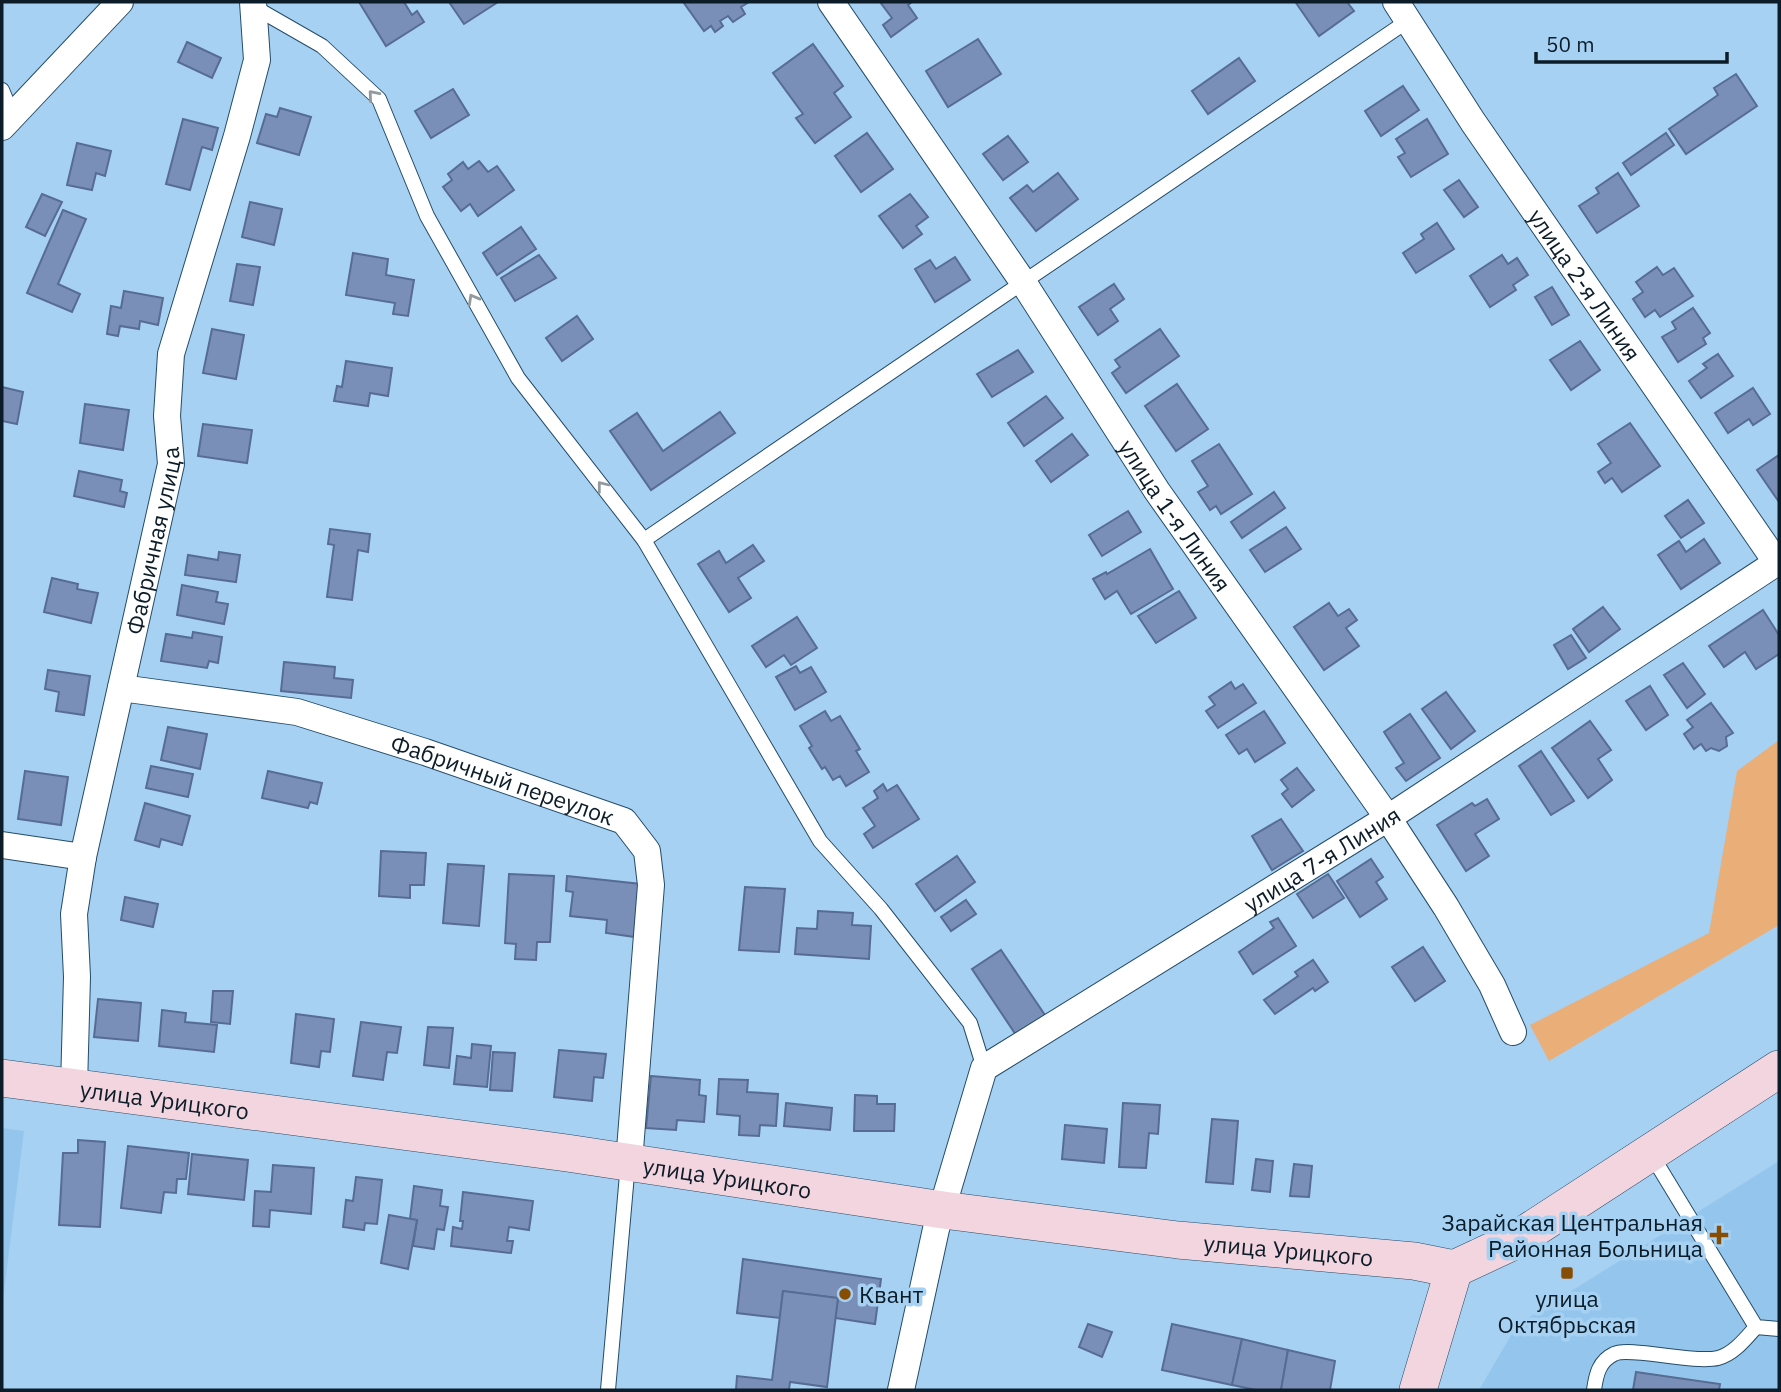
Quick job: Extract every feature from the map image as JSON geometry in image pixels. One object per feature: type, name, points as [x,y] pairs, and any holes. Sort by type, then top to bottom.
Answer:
[{"type":"main road","points":[[1418,1390],[1454,1269],[1516,1240],[1779,1069]]},
{"type":"main road","name":"улица Урицкого","points":[[2,1078],[628,1161],[943,1210],[1178,1240],[1414,1261],[1454,1269]]},
{"type":"street","points":[[7,120],[120,2]]},
{"type":"street","name":"улица 1-я Линия","points":[[831,2],[1023,282],[1157,491],[1388,818],[1446,907],[1492,985],[1513,1032]]},
{"type":"street","name":"Фабричная улица","points":[[74,1087],[77,977],[74,914],[83,857],[171,464],[167,416],[171,354],[237,136],[257,60],[253,4]]},
{"type":"street","name":"улица 2-я Линия","points":[[1403,11],[1473,122],[1778,562]]},
{"type":"street","name":"улица 7-я Линия","points":[[984,1068],[1388,818],[1778,562]]},
{"type":"street","name":"Фабричный переулок","points":[[121,688],[297,712],[425,752],[624,821],[647,851],[651,886],[628,1161]]},
{"type":"street","points":[[2,845],[83,857]]},
{"type":"street","points":[[901,1390],[936,1229],[984,1068]]},
{"type":"lane","points":[[253,4],[322,46],[379,99],[427,216],[518,379],[643,540],[820,841],[881,909],[970,1023],[984,1068]]},
{"type":"lane","points":[[643,540],[1023,282],[1403,11]]},
{"type":"lane","points":[[2,90],[7,120]]},
{"type":"lane","points":[[1650,1152],[1756,1327]]},
{"type":"lane","points":[[608,1390],[628,1161]]},
{"type":"lane","points":[[1756,1327],[1779,1329]]},
{"type":"lane","points":[[1594,1390],[1596,1376],[1603,1362],[1617,1352],[1690,1359],[1720,1358],[1740,1344],[1756,1327]]},
{"type":"shaded area","points":[[1779,740],[1779,925],[1549,1061],[1530,1025],[1709,933],[1737,771]]},
{"type":"shaded area","points":[[2,1128],[24,1131],[2,1308]]},
{"type":"shaded area","name":"Зарайская Центральная Районная Больница","points":[[1779,1161],[1779,1390],[1479,1390],[1517,1325]]},
{"type":"building","points":[[359,2],[404,2],[412,15],[417,11],[424,22],[386,46]]},
{"type":"building","points":[[449,2],[498,2],[464,24]]},
{"type":"building","points":[[749,2],[741,7],[745,14],[733,22],[728,16],[720,21],[723,26],[715,32],[711,26],[704,31],[684,3]]},
{"type":"building","points":[[880,2],[912,2],[908,5],[917,18],[891,37],[883,25],[892,18]]},
{"type":"building","points":[[1347,2],[1354,11],[1319,36],[1296,3]]},
{"type":"building","points":[[978,39],[1001,74],[948,107],[926,71]]},
{"type":"building","points":[[187,42],[221,58],[212,78],[178,62]]},
{"type":"building","points":[[813,44],[843,86],[834,93],[851,117],[815,143],[796,118],[803,114],[773,73]]},
{"type":"building","points":[[1239,58],[1255,81],[1208,114],[1192,91]]},
{"type":"building","points":[[1736,74],[1757,106],[1686,154],[1669,129],[1718,95],[1714,88]]},
{"type":"building","points":[[1403,86],[1419,110],[1381,136],[1365,111]]},
{"type":"building","points":[[453,89],[469,115],[431,138],[415,111]]},
{"type":"building","points":[[280,108],[311,117],[299,155],[257,143],[266,114],[277,117]]},
{"type":"building","points":[[183,119],[218,128],[212,150],[202,147],[190,190],[166,184]]},
{"type":"building","points":[[1427,119],[1448,154],[1411,177],[1398,157],[1405,153],[1396,139]]},
{"type":"building","points":[[867,133],[893,169],[861,192],[835,156]]},
{"type":"building","points":[[1666,133],[1674,145],[1631,175],[1623,163]]},
{"type":"building","points":[[1008,136],[1028,162],[1003,180],[983,154]]},
{"type":"building","points":[[77,143],[111,151],[105,176],[96,173],[92,190],[67,185]]},
{"type":"building","points":[[479,161],[488,172],[497,166],[514,190],[478,216],[470,204],[461,211],[443,187],[452,180],[448,174],[463,162],[468,169]]},
{"type":"building","points":[[1058,173],[1078,199],[1036,231],[1010,198],[1027,185],[1033,192]]},
{"type":"building","points":[[1618,173],[1639,206],[1597,233],[1579,206],[1599,193],[1596,188]]},
{"type":"building","points":[[1459,180],[1478,207],[1464,217],[1444,190]]},
{"type":"building","points":[[42,194],[62,202],[45,236],[26,227]]},
{"type":"building","points":[[910,194],[928,217],[916,226],[922,234],[903,248],[879,216]]},
{"type":"building","points":[[250,202],[282,209],[274,245],[242,237]]},
{"type":"building","points":[[63,210],[86,219],[58,284],[80,294],[72,312],[27,293]]},
{"type":"building","points":[[1437,223],[1454,249],[1416,273],[1403,253],[1424,239],[1421,234]]},
{"type":"building","points":[[521,227],[536,249],[497,275],[483,253]]},
{"type":"building","points":[[353,253],[388,259],[386,275],[414,280],[408,316],[393,314],[395,303],[346,295]]},
{"type":"building","points":[[539,255],[556,278],[515,301],[501,278]]},
{"type":"building","points":[[1502,255],[1508,264],[1517,258],[1528,275],[1513,285],[1516,290],[1490,307],[1470,276]]},
{"type":"building","points":[[955,257],[970,280],[935,302],[915,269],[930,260],[936,269]]},
{"type":"building","points":[[237,264],[260,267],[253,305],[230,301]]},
{"type":"building","points":[[1657,267],[1663,275],[1674,268],[1693,296],[1660,317],[1655,310],[1645,317],[1633,299],[1643,292],[1636,282]]},
{"type":"building","points":[[1114,284],[1124,299],[1110,309],[1118,321],[1098,335],[1079,307]]},
{"type":"building","points":[[1552,287],[1569,315],[1552,325],[1535,297]]},
{"type":"building","points":[[124,291],[163,298],[158,325],[140,321],[139,329],[120,326],[118,336],[107,334],[111,306],[121,308]]},
{"type":"building","points":[[1693,308],[1710,333],[1703,338],[1706,344],[1678,362],[1662,337],[1676,329],[1672,322]]},
{"type":"building","points":[[577,316],[593,339],[562,361],[546,338]]},
{"type":"building","points":[[212,329],[244,335],[236,379],[203,373]]},
{"type":"building","points":[[1160,329],[1179,356],[1126,393],[1112,373],[1120,367],[1115,360]]},
{"type":"building","points":[[1580,341],[1600,370],[1571,390],[1550,360]]},
{"type":"building","points":[[1018,350],[1033,372],[992,397],[977,374]]},
{"type":"building","points":[[1718,354],[1733,376],[1701,398],[1689,381],[1707,368],[1703,364]]},
{"type":"building","points":[[346,361],[392,368],[388,396],[370,393],[368,406],[334,401],[337,386],[342,387]]},
{"type":"building","points":[[1177,384],[1208,429],[1176,451],[1145,406]]},
{"type":"building","points":[[2,387],[23,392],[17,424],[2,421]]},
{"type":"building","points":[[1753,388],[1770,414],[1753,425],[1749,419],[1728,433],[1715,413]]},
{"type":"building","points":[[1046,396],[1063,418],[1024,446],[1008,423]]},
{"type":"building","points":[[85,404],[129,410],[123,450],[80,443]]},
{"type":"building","points":[[720,412],[735,433],[651,490],[610,431],[637,413],[663,451]]},
{"type":"building","points":[[1630,423],[1660,466],[1622,492],[1612,478],[1605,483],[1598,472],[1611,463],[1598,444]]},
{"type":"building","points":[[203,424],[252,430],[247,463],[198,456]]},
{"type":"building","points":[[1072,434],[1088,455],[1051,482],[1036,461]]},
{"type":"building","points":[[1219,444],[1252,494],[1221,514],[1216,506],[1210,510],[1198,492],[1208,486],[1192,461]]},
{"type":"building","points":[[1779,455],[1779,502],[1757,470]]},
{"type":"building","points":[[79,471],[122,480],[120,491],[127,493],[124,507],[74,496]]},
{"type":"building","points":[[1274,492],[1285,508],[1242,538],[1231,522]]},
{"type":"building","points":[[1688,500],[1704,523],[1681,538],[1665,516]]},
{"type":"building","points":[[1128,511],[1141,532],[1102,556],[1089,535]]},
{"type":"building","points":[[1286,527],[1301,549],[1265,572],[1250,550]]},
{"type":"building","points":[[330,529],[370,534],[368,552],[358,550],[352,600],[327,597],[334,545],[328,544]]},
{"type":"building","points":[[1704,539],[1720,563],[1681,589],[1658,555],[1679,541],[1686,552]]},
{"type":"building","points":[[753,545],[764,561],[738,578],[751,598],[729,612],[698,564],[719,551],[726,563]]},
{"type":"building","points":[[1150,549],[1173,589],[1131,614],[1117,591],[1105,599],[1093,579]]},
{"type":"building","points":[[219,552],[240,555],[236,582],[185,575],[188,555],[218,560]]},
{"type":"building","points":[[52,578],[78,584],[77,589],[98,593],[91,623],[44,612]]},
{"type":"building","points":[[182,585],[218,592],[216,602],[228,604],[224,624],[177,615]]},
{"type":"building","points":[[1179,591],[1196,618],[1156,643],[1138,616]]},
{"type":"building","points":[[1329,603],[1338,616],[1349,609],[1357,620],[1346,628],[1359,646],[1324,670],[1294,627]]},
{"type":"building","points":[[1603,607],[1620,629],[1589,652],[1573,629]]},
{"type":"building","points":[[1763,610],[1779,635],[1779,654],[1756,669],[1745,652],[1724,667],[1709,646]]},
{"type":"building","points":[[797,617],[817,648],[791,665],[784,655],[766,667],[752,646]]},
{"type":"building","points":[[193,632],[222,637],[218,663],[209,661],[207,668],[161,661],[166,634],[192,638]]},
{"type":"building","points":[[1571,635],[1586,658],[1568,669],[1554,645]]},
{"type":"building","points":[[284,662],[335,667],[334,678],[353,680],[351,698],[281,691]]},
{"type":"building","points":[[1683,663],[1705,694],[1687,708],[1664,675]]},
{"type":"building","points":[[796,666],[800,673],[811,667],[826,692],[795,710],[776,677]]},
{"type":"building","points":[[48,670],[90,676],[84,715],[56,711],[59,692],[45,689]]},
{"type":"building","points":[[1231,682],[1235,689],[1243,684],[1256,703],[1218,728],[1206,711],[1215,705],[1209,697]]},
{"type":"building","points":[[1650,686],[1668,715],[1646,730],[1626,701]]},
{"type":"building","points":[[1446,692],[1475,731],[1451,749],[1422,709]]},
{"type":"building","points":[[1711,703],[1733,733],[1726,737],[1727,746],[1719,751],[1711,748],[1706,751],[1701,744],[1694,749],[1684,734],[1693,727],[1687,720]]},
{"type":"building","points":[[825,711],[831,721],[840,716],[860,749],[856,751],[869,772],[846,786],[840,776],[833,780],[825,767],[822,769],[800,726]]},
{"type":"building","points":[[1264,711],[1285,743],[1255,762],[1247,749],[1239,754],[1226,735]]},
{"type":"building","points":[[1410,714],[1440,758],[1406,781],[1396,768],[1404,763],[1384,732]]},
{"type":"building","points":[[1590,721],[1611,750],[1598,759],[1612,780],[1588,798],[1552,748]]},
{"type":"building","points":[[168,727],[207,734],[200,769],[161,760]]},
{"type":"building","points":[[1541,751],[1574,801],[1551,815],[1519,766]]},
{"type":"building","points":[[151,766],[193,774],[188,797],[146,788]]},
{"type":"building","points":[[1297,768],[1314,790],[1292,807],[1282,794],[1288,789],[1281,780]]},
{"type":"building","points":[[25,771],[68,777],[61,825],[18,819]]},
{"type":"building","points":[[268,771],[322,783],[317,804],[310,802],[308,808],[262,798]]},
{"type":"building","points":[[883,784],[887,791],[897,785],[919,819],[873,848],[864,834],[875,826],[863,808],[878,798],[874,791]]},
{"type":"building","points":[[1487,799],[1499,819],[1475,834],[1489,856],[1466,871],[1437,825],[1472,803],[1475,806]]},
{"type":"building","points":[[145,803],[190,816],[182,845],[161,839],[159,847],[135,840]]},
{"type":"building","points":[[1281,819],[1303,851],[1272,870],[1252,836]]},
{"type":"building","points":[[381,851],[426,853],[424,885],[410,885],[410,898],[379,896]]},
{"type":"building","points":[[957,856],[975,882],[935,911],[916,884]]},
{"type":"building","points":[[1371,859],[1383,877],[1376,882],[1387,899],[1360,917],[1337,881]]},
{"type":"building","points":[[448,864],[484,866],[479,926],[443,923]]},
{"type":"building","points":[[509,874],[554,876],[550,942],[537,942],[536,960],[515,959],[516,944],[505,943]]},
{"type":"building","points":[[1328,874],[1344,898],[1313,918],[1297,894]]},
{"type":"building","points":[[567,876],[641,884],[635,937],[606,933],[607,920],[570,916],[573,892],[566,891]]},
{"type":"building","points":[[745,887],[785,889],[779,952],[739,950]]},
{"type":"building","points":[[125,897],[158,904],[153,927],[121,920]]},
{"type":"building","points":[[966,900],[976,914],[951,931],[941,917]]},
{"type":"building","points":[[818,911],[853,913],[852,925],[871,926],[869,959],[795,954],[797,928],[817,929]]},
{"type":"building","points":[[1278,918],[1296,946],[1253,974],[1239,952],[1274,928],[1270,922]]},
{"type":"building","points":[[1423,947],[1445,981],[1415,1001],[1392,967]]},
{"type":"building","points":[[1001,950],[1047,1018],[1018,1038],[972,969]]},
{"type":"building","points":[[1313,960],[1328,982],[1315,991],[1313,988],[1275,1014],[1264,1000],[1298,976],[1295,972]]},
{"type":"building","points":[[213,991],[233,991],[230,1024],[211,1022]]},
{"type":"building","points":[[98,999],[141,1003],[138,1041],[94,1037]]},
{"type":"building","points":[[162,1010],[186,1013],[185,1022],[217,1025],[214,1052],[159,1046]]},
{"type":"building","points":[[296,1014],[334,1019],[330,1052],[321,1051],[319,1067],[291,1063]]},
{"type":"building","points":[[361,1022],[401,1027],[397,1053],[387,1052],[383,1080],[353,1076]]},
{"type":"building","points":[[428,1027],[453,1028],[449,1068],[424,1065]]},
{"type":"building","points":[[472,1044],[491,1046],[487,1087],[454,1084],[457,1056],[471,1058]]},
{"type":"building","points":[[559,1050],[606,1054],[603,1078],[594,1077],[592,1101],[554,1097]]},
{"type":"building","points":[[493,1052],[515,1053],[512,1091],[490,1090]]},
{"type":"building","points":[[651,1076],[700,1080],[699,1095],[706,1096],[704,1122],[677,1120],[676,1130],[646,1128]]},
{"type":"building","points":[[719,1079],[748,1080],[747,1092],[778,1094],[776,1126],[760,1125],[759,1136],[739,1135],[740,1116],[717,1114]]},
{"type":"building","points":[[855,1095],[877,1096],[877,1104],[895,1104],[894,1131],[854,1131]]},
{"type":"building","points":[[786,1103],[832,1108],[830,1130],[784,1126]]},
{"type":"building","points":[[1123,1103],[1160,1105],[1158,1134],[1149,1133],[1146,1168],[1119,1167]]},
{"type":"building","points":[[1212,1119],[1238,1121],[1233,1184],[1206,1182]]},
{"type":"building","points":[[1065,1125],[1107,1129],[1104,1163],[1062,1159]]},
{"type":"building","points":[[78,1140],[105,1142],[100,1227],[59,1225],[63,1153],[78,1153]]},
{"type":"building","points":[[128,1146],[189,1153],[186,1179],[177,1179],[176,1193],[164,1192],[161,1213],[121,1208]]},
{"type":"building","points":[[192,1154],[248,1160],[244,1200],[188,1194]]},
{"type":"building","points":[[1256,1159],[1273,1161],[1270,1192],[1252,1190]]},
{"type":"building","points":[[1294,1164],[1312,1166],[1309,1197],[1290,1196]]},
{"type":"building","points":[[273,1165],[314,1168],[311,1214],[270,1210],[269,1227],[253,1226],[255,1191],[271,1192]]},
{"type":"building","points":[[356,1177],[382,1180],[377,1224],[365,1223],[364,1230],[343,1227],[346,1200],[353,1201]]},
{"type":"building","points":[[414,1186],[442,1190],[440,1206],[448,1207],[444,1230],[437,1229],[434,1249],[413,1246],[417,1220],[410,1219]]},
{"type":"building","points":[[463,1192],[533,1201],[529,1230],[509,1227],[507,1241],[513,1241],[511,1253],[451,1246],[453,1227],[462,1229],[463,1221],[460,1221]]},
{"type":"building","points":[[389,1215],[417,1220],[408,1269],[381,1263]]},
{"type":"building","name":"Квант","points":[[743,1259],[881,1279],[875,1324],[835,1318],[838,1298],[783,1291],[780,1318],[737,1313]]},
{"type":"building","points":[[783,1291],[838,1298],[827,1387],[790,1382],[789,1390],[736,1390],[737,1376],[772,1380]]},
{"type":"building","points":[[1088,1324],[1112,1332],[1102,1357],[1079,1347]]},
{"type":"building","points":[[1172,1324],[1242,1339],[1232,1385],[1162,1370]]},
{"type":"building","points":[[1242,1339],[1288,1350],[1281,1390],[1256,1390],[1232,1385]]},
{"type":"building","points":[[1288,1350],[1335,1361],[1330,1390],[1281,1390]]},
{"type":"building","points":[[1636,1372],[1720,1384],[1719,1390],[1633,1390]]},
{"type":"place","name":"Зарайская Центральная Районная Больница","points":[[1719,1235]]},
{"type":"place","name":"улица Октябрьская","points":[[1567,1273]]},
{"type":"place","name":"Квант","points":[[845,1294]]}]
